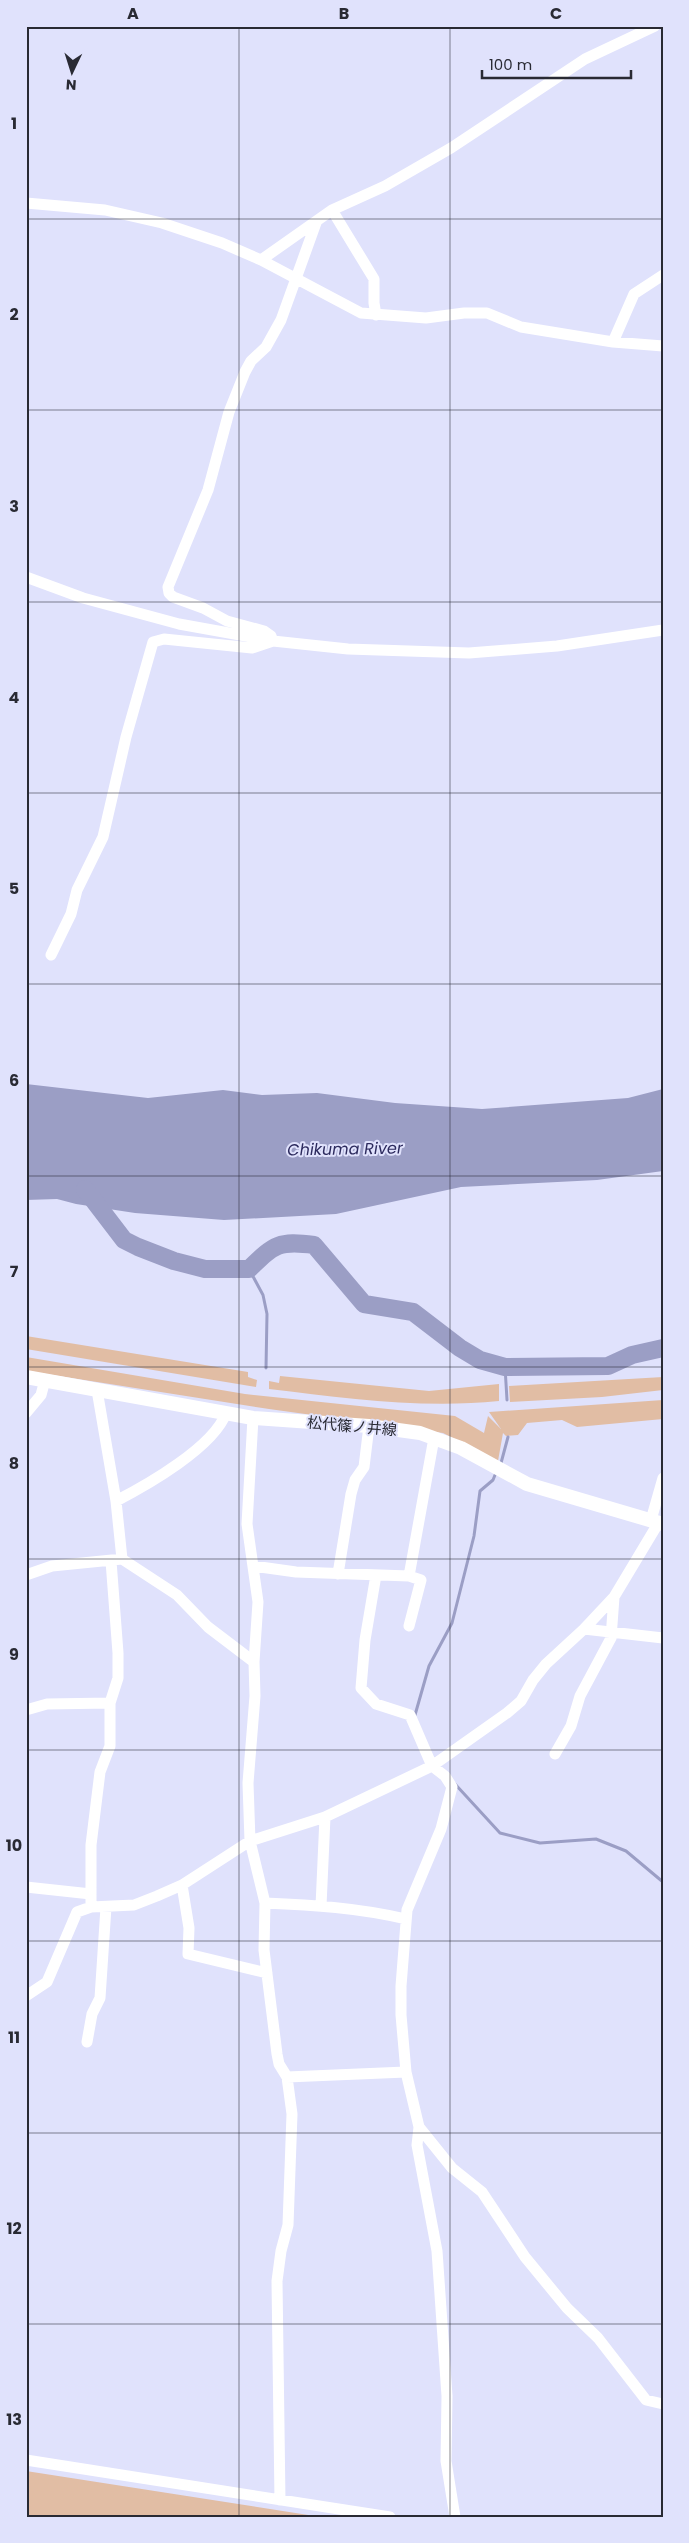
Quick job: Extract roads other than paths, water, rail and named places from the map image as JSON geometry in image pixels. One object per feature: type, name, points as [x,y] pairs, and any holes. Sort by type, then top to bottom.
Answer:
[{"type":"main road","name":"松代篠ノ井線","points":[[26,1377],[253,1418],[402,1430],[434,1438],[461,1448],[526,1484],[657,1522]]},
{"type":"street","points":[[261,260],[332,210],[385,186],[434,158],[585,59],[655,26]]},
{"type":"street","points":[[26,203],[105,210],[162,223],[222,243],[261,260],[361,313],[426,318],[464,313],[487,313],[521,327],[613,342],[663,346]]},
{"type":"street","points":[[332,210],[374,279],[376,314]]},
{"type":"street","points":[[273,641],[271,636],[264,631],[227,620],[203,608],[173,598],[169,593],[168,586],[208,490],[229,412],[245,372],[251,360],[266,347],[281,320],[298,278],[316,223]]},
{"type":"street","points":[[613,342],[634,294],[663,275]]},
{"type":"street","points":[[26,577],[82,598],[179,624],[273,641],[348,649],[469,653],[557,646],[663,630]]},
{"type":"street","points":[[51,955],[71,914],[76,890],[103,837],[126,737],[153,642],[164,639],[252,648],[273,641]]},
{"type":"street","points":[[26,1413],[41,1395],[45,1380]]},
{"type":"street","points":[[91,1907],[91,1845],[100,1772],[110,1746],[110,1703],[118,1678],[116,1501],[97,1390]]},
{"type":"street","points":[[116,1501],[185,1459],[223,1422],[226,1413]]},
{"type":"street","points":[[253,1418],[247,1524],[258,1602],[254,1662],[255,1696],[248,1782],[250,1841],[265,1903],[264,1950],[277,2054],[279,2064],[287,2077],[292,2114],[291,2191],[288,2225],[281,2251],[277,2281],[280,2500]]},
{"type":"street","points":[[338,1574],[351,1494],[355,1480],[364,1467],[370,1426]]},
{"type":"street","points":[[409,1576],[434,1438]]},
{"type":"street","points":[[26,1996],[47,1982],[77,1912],[91,1907],[134,1904],[182,1885],[250,1841],[325,1817],[432,1766],[507,1713],[521,1701],[533,1680],[546,1664],[584,1629],[614,1597],[657,1522],[663,1478]]},
{"type":"street","points":[[26,1575],[52,1566],[116,1560],[176,1595],[208,1627],[254,1662]]},
{"type":"street","points":[[252,1566],[296,1572],[409,1576],[421,1580],[410,1626]]},
{"type":"street","points":[[376,1575],[365,1640],[361,1688],[376,1704],[410,1715],[432,1766],[445,1776],[452,1787],[441,1829],[407,1910],[401,2015],[406,2072],[419,2127],[417,2145],[437,2251],[447,2396],[446,2461],[455,2517]]},
{"type":"street","points":[[554,1754],[572,1726],[580,1696],[613,1632],[614,1597]]},
{"type":"street","points":[[584,1629],[663,1638]]},
{"type":"street","points":[[26,1710],[47,1704],[110,1703]]},
{"type":"street","points":[[321,1906],[325,1817]]},
{"type":"street","points":[[182,1885],[189,1928],[188,1954],[267,1973]]},
{"type":"street","points":[[26,1887],[91,1894]]},
{"type":"street","points":[[265,1903],[373,1911],[406,1920]]},
{"type":"street","points":[[87,2042],[92,2014],[100,1998],[106,1907]]},
{"type":"street","points":[[287,2077],[406,2072]]},
{"type":"street","points":[[419,2127],[452,2168],[482,2192],[530,2264],[567,2308],[598,2338],[646,2400],[663,2404]]},
{"type":"street","points":[[26,2460],[390,2517]]},
{"type":"water","name":"Chikuma River","points":[[26,1084],[148,1098],[223,1090],[262,1095],[317,1093],[395,1103],[482,1109],[628,1098],[663,1089],[663,1171],[597,1180],[461,1187],[336,1214],[224,1220],[135,1213],[76,1204],[57,1199],[26,1200]]},
{"type":"waterway","points":[[85,1189],[124,1240],[174,1261],[205,1269],[249,1269],[277,1246],[292,1243],[314,1245],[364,1304],[413,1312],[460,1348],[480,1360],[505,1367],[608,1366],[632,1355],[663,1348]]},
{"type":"waterway","points":[[249,1269],[263,1295],[267,1314],[266,1368]]},
{"type":"waterway","points":[[505,1367],[507,1400]]},
{"type":"waterway","points":[[501,1463],[508,1437]]},
{"type":"waterway","points":[[415,1715],[429,1666],[452,1623],[474,1536],[480,1491],[493,1480],[495,1475]]},
{"type":"waterway","points":[[455,1784],[500,1833],[540,1843],[596,1839],[626,1851],[663,1882]]}]
